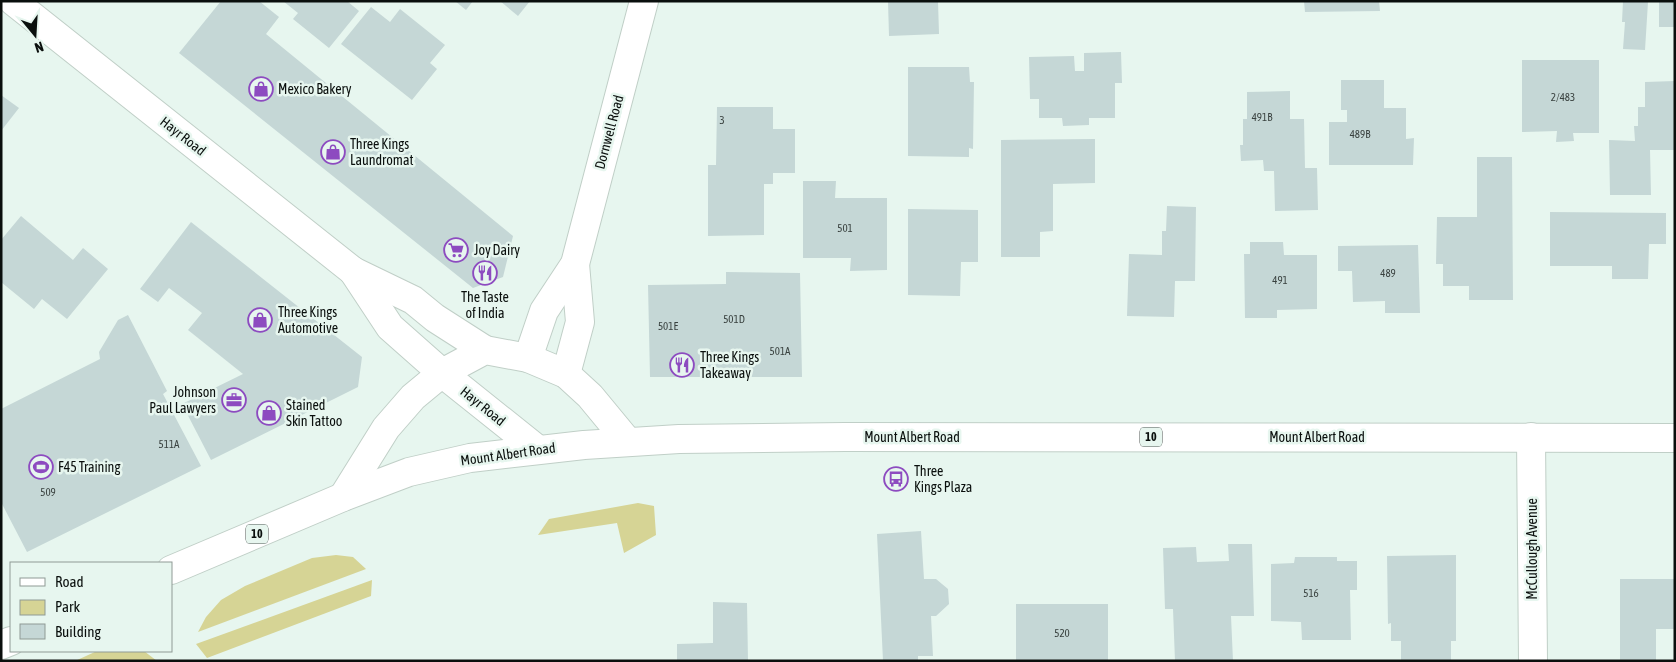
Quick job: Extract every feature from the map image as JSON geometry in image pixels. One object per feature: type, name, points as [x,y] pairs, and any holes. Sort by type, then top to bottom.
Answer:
[{"type":"main road","name":"Hayr Road","points":[[13,1],[352,271],[413,300],[435,318],[485,350]]},
{"type":"main road","name":"Dornwell Road","points":[[528,358],[544,310],[575,264],[644,1]]},
{"type":"main road","name":"Dornwell Road","points":[[566,374],[580,322],[575,264]]},
{"type":"main road","name":"Hayr Road","points":[[352,271],[390,327],[537,449]]},
{"type":"main road","points":[[343,497],[386,428],[413,397],[442,372],[485,350],[528,358],[566,374],[590,396],[628,442]]},
{"type":"main road","name":"Mount Albert Road","points":[[172,570],[343,497],[409,472],[470,458],[537,449],[679,439],[846,437],[1675,438]]},
{"type":"main road","name":"McCullough Avenue","points":[[1531,438],[1533,661]]},
{"type":"green space","points":[[638,503],[654,506],[656,535],[624,553],[617,523],[538,535],[549,519]]},
{"type":"green space","points":[[336,555],[353,557],[366,569],[198,632],[206,617],[221,600],[245,586],[312,558]]},
{"type":"green space","points":[[372,580],[371,596],[207,658],[196,644]]},
{"type":"green space","points":[[95,652],[145,652],[157,661],[75,661]]},
{"type":"building","points":[[221,1],[259,1],[279,17],[266,34],[513,236],[503,277],[473,288],[179,53]]},
{"type":"building","points":[[283,1],[347,1],[359,11],[329,48],[293,19],[298,13]]},
{"type":"building","points":[[455,1],[473,1],[466,10]]},
{"type":"building","points":[[500,1],[530,1],[518,16]]},
{"type":"building","points":[[888,1],[938,1],[939,34],[889,36]]},
{"type":"building","points":[[1304,1],[1379,1],[1380,11],[1305,12]]},
{"type":"building","points":[[1623,1],[1648,2],[1645,50],[1623,49],[1625,22],[1622,22]]},
{"type":"building","points":[[1659,1],[1675,1],[1675,27],[1659,27]]},
{"type":"building","points":[[371,7],[390,22],[400,9],[445,45],[430,63],[437,69],[412,100],[341,44]]},
{"type":"building","points":[[1121,52],[1122,83],[1115,83],[1115,118],[1089,118],[1089,125],[1063,126],[1062,118],[1039,118],[1039,99],[1030,99],[1029,57],[1074,56],[1075,71],[1084,71],[1084,53]]},
{"type":"building","points":[[1522,60],[1599,60],[1599,133],[1573,133],[1574,141],[1556,142],[1557,131],[1522,132]]},
{"type":"building","points":[[908,67],[969,67],[970,82],[974,82],[973,149],[969,148],[969,157],[908,156]]},
{"type":"building","points":[[1341,80],[1384,80],[1384,108],[1406,108],[1406,139],[1414,138],[1413,165],[1329,165],[1329,122],[1347,122],[1347,110],[1341,110]]},
{"type":"building","points":[[1675,81],[1675,150],[1650,150],[1651,195],[1610,195],[1609,140],[1635,141],[1634,126],[1638,126],[1638,107],[1645,107],[1645,82]]},
{"type":"building","points":[[1290,91],[1290,119],[1304,119],[1305,168],[1317,168],[1318,210],[1275,211],[1274,171],[1264,171],[1263,160],[1241,161],[1240,145],[1243,145],[1243,119],[1247,119],[1247,92]]},
{"type":"building","points":[[1,95],[19,108],[1,131]]},
{"type":"building","points":[[717,107],[773,107],[773,129],[795,129],[795,173],[773,173],[773,184],[764,184],[764,235],[708,236],[708,165],[716,165]]},
{"type":"building","points":[[1095,139],[1095,183],[1053,184],[1053,231],[1040,232],[1040,257],[1001,257],[1001,140]]},
{"type":"building","points":[[1477,157],[1512,157],[1513,300],[1469,300],[1469,286],[1443,286],[1443,264],[1436,264],[1437,217],[1477,217]]},
{"type":"building","points":[[803,181],[836,181],[835,198],[887,198],[887,270],[850,271],[851,258],[803,258]]},
{"type":"building","points":[[1167,206],[1196,207],[1195,281],[1175,281],[1174,317],[1127,316],[1129,254],[1162,255],[1162,231],[1166,231]]},
{"type":"building","points":[[908,209],[978,210],[978,262],[961,262],[960,296],[908,295]]},
{"type":"building","points":[[1550,212],[1666,213],[1666,244],[1649,244],[1648,279],[1612,279],[1612,266],[1550,266]]},
{"type":"building","points":[[21,216],[73,260],[83,248],[108,269],[67,319],[42,299],[34,309],[1,282],[1,240]]},
{"type":"building","points":[[191,222],[362,357],[358,387],[211,460],[182,404],[243,374],[188,330],[202,313],[169,288],[158,302],[140,289]]},
{"type":"building","points":[[1250,242],[1283,242],[1284,255],[1317,255],[1317,309],[1277,310],[1277,318],[1245,318],[1244,254],[1250,254]]},
{"type":"building","points":[[1418,245],[1420,313],[1385,313],[1385,301],[1353,302],[1352,271],[1338,271],[1338,246]]},
{"type":"building","points":[[726,272],[800,273],[802,377],[650,377],[648,285],[726,284]]},
{"type":"building","points":[[128,315],[167,391],[163,394],[201,466],[27,552],[1,502],[1,409],[100,359],[99,352],[118,320]]},
{"type":"building","points":[[921,531],[924,579],[936,579],[948,589],[949,604],[936,616],[931,616],[933,656],[918,656],[918,661],[883,661],[877,534]]},
{"type":"building","points":[[1228,544],[1252,544],[1254,616],[1231,616],[1233,661],[1175,661],[1173,609],[1165,609],[1163,548],[1196,547],[1197,562],[1229,561]]},
{"type":"building","points":[[1456,555],[1456,641],[1451,641],[1451,661],[1401,661],[1401,641],[1391,641],[1391,623],[1388,624],[1387,556]]},
{"type":"building","points":[[1295,557],[1337,557],[1337,561],[1357,561],[1357,590],[1350,590],[1351,640],[1302,640],[1301,622],[1271,621],[1271,564],[1294,563]]},
{"type":"building","points":[[1620,579],[1675,579],[1675,629],[1656,629],[1656,661],[1620,661]]},
{"type":"building","points":[[713,602],[747,603],[748,661],[677,661],[677,644],[713,643]]},
{"type":"building","points":[[1016,604],[1108,604],[1108,661],[1016,661]]},
{"type":"place","name":"Mexico Bakery","points":[[261,89]]},
{"type":"place","name":"Three Kings Laundromat","points":[[333,152]]},
{"type":"place","name":"Joy Dairy","points":[[456,250]]},
{"type":"place","name":"The Taste of India","points":[[485,273]]},
{"type":"place","name":"Three Kings Automotive","points":[[260,320]]},
{"type":"place","name":"Three Kings Takeaway","points":[[682,365]]},
{"type":"place","name":"Johnson Paul Lawyers","points":[[234,400]]},
{"type":"place","name":"Stained Skin Tattoo","points":[[269,413]]},
{"type":"place","name":"F45 Training","points":[[41,467]]},
{"type":"place","name":"Three Kings Plaza","points":[[896,479]]}]
